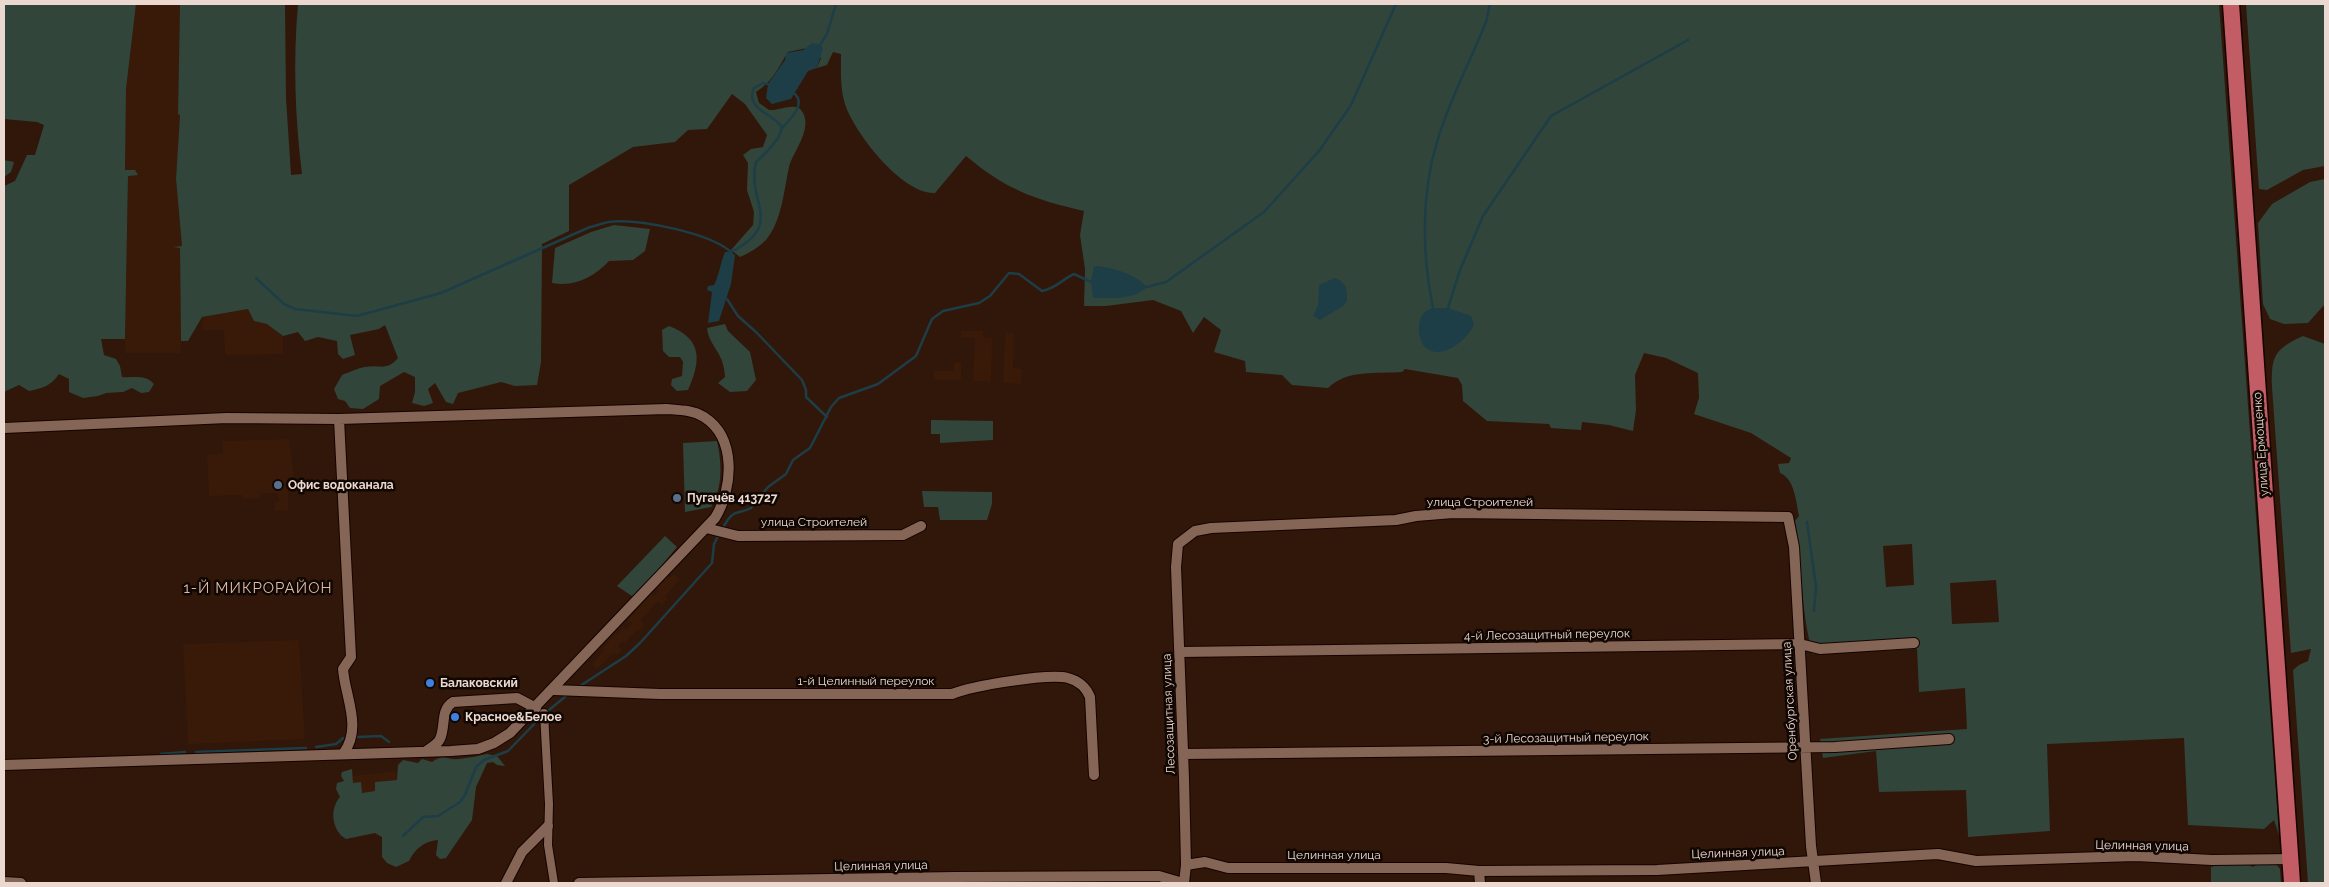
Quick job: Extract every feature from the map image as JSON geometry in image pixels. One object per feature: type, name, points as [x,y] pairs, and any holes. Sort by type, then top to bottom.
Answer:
[{"type":"highway","name":"улица Ермощенко","points":[[2231,4],[2292,883]]},
{"type":"street","points":[[4,428],[227,418],[339,419],[667,409],[687,410],[704,417],[717,430],[726,444],[729,486],[723,506],[706,528],[554,690],[540,710],[494,743],[478,749],[424,752],[4,765]]},
{"type":"street","points":[[339,419],[351,657],[342,669],[350,703],[352,729],[350,744],[343,754]]},
{"type":"street","name":"улица Строителей","points":[[1178,544],[1195,531],[1211,528],[1396,520],[1416,516],[1453,513],[1788,517]]},
{"type":"street","name":"Оренбургская улица","points":[[1788,517],[1794,546],[1805,748],[1816,883]]},
{"type":"street","name":"улица Строителей","points":[[706,528],[738,536],[896,535],[912,532],[921,526]]},
{"type":"street","name":"Лесозащитная улица","points":[[1178,544],[1176,567],[1186,865],[1183,883]]},
{"type":"street","name":"4-й Лесозащитный переулок","points":[[1180,652],[1800,644],[1820,649],[1914,643]]},
{"type":"street","name":"1-й Целинный переулок","points":[[554,690],[660,694],[952,694],[965,688],[1024,679],[1066,677],[1079,682],[1086,689],[1090,697],[1094,775]]},
{"type":"street","points":[[424,752],[440,739],[447,706],[453,702],[518,698],[540,710]]},
{"type":"street","points":[[540,710],[548,845],[554,883]]},
{"type":"street","name":"3-й Лесозащитный переулок","points":[[1183,754],[1805,748],[1949,738]]},
{"type":"street","points":[[506,883],[522,852],[548,826]]},
{"type":"street","name":"Целинная улица","points":[[1186,865],[1205,862],[1228,868],[1446,868],[1479,871],[1657,870],[1938,854],[1976,861],[2136,856],[2212,860],[2290,859]]},
{"type":"street","points":[[1479,871],[1480,883]]},
{"type":"street","name":"Целинная улица","points":[[579,883],[928,881],[1159,876],[1183,883]]},
{"type":"street","points":[[4,882],[21,883]]},
{"type":"shaded area","points":[[136,4],[180,4],[178,114],[180,114],[176,179],[182,246],[177,247],[180,248],[181,353],[125,353],[128,175],[138,175],[125,170],[126,89]]},
{"type":"shaded area","points":[[249,309],[254,321],[267,324],[283,336],[283,354],[225,355],[224,330],[203,330],[202,317]]},
{"type":"shaded area","points":[[961,331],[983,331],[983,338],[992,338],[991,382],[973,381],[975,338],[961,338]]},
{"type":"shaded area","points":[[1005,332],[1014,333],[1013,368],[1022,369],[1021,384],[1003,383]]},
{"type":"shaded area","points":[[954,363],[961,363],[961,380],[934,380],[934,371],[953,371]]},
{"type":"shaded area","points":[[289,439],[294,477],[288,478],[288,510],[275,511],[275,502],[279,501],[278,493],[261,493],[260,498],[243,499],[242,495],[209,496],[207,455],[223,453],[222,441]]},
{"type":"shaded area","points":[[674,574],[680,579],[665,597],[667,599],[662,605],[658,601],[640,621],[644,625],[639,631],[637,630],[625,643],[622,641],[618,646],[622,650],[617,655],[614,652],[597,669],[592,664],[604,650],[603,648],[623,627],[627,630],[632,623],[628,620],[651,594],[654,596],[659,591],[656,589],[668,576],[670,578]]},
{"type":"shaded area","points":[[299,640],[305,739],[188,744],[183,644]]},
{"type":"shaded area","points":[[396,771],[397,780],[375,782],[376,791],[362,793],[353,783],[352,776]]},
{"type":"green space","points":[[4,4],[136,4],[126,89],[125,170],[135,170],[138,175],[128,176],[125,339],[101,339],[104,355],[116,359],[120,366],[122,377],[139,377],[151,381],[154,384],[149,392],[141,393],[132,388],[123,392],[106,393],[83,398],[69,392],[69,379],[59,374],[50,384],[43,387],[29,391],[19,385],[4,392],[4,186],[15,181],[27,155],[35,155],[44,125],[37,122],[4,119]]},
{"type":"green space","points":[[180,4],[285,4],[286,98],[291,175],[302,174],[296,89],[298,4],[2219,4],[2279,835],[2274,820],[2264,829],[2188,825],[2184,738],[2047,744],[2050,831],[1968,837],[1966,790],[1879,792],[1876,751],[1823,758],[1820,739],[1967,729],[1965,688],[1919,692],[1917,649],[1813,654],[1806,621],[1795,521],[1799,516],[1797,504],[1792,486],[1789,480],[1780,473],[1778,464],[1789,463],[1791,458],[1751,433],[1694,414],[1699,398],[1698,373],[1666,358],[1644,353],[1635,375],[1636,410],[1633,431],[1609,425],[1582,422],[1581,430],[1551,428],[1549,424],[1487,421],[1463,401],[1462,385],[1458,378],[1405,369],[1402,372],[1353,375],[1336,382],[1328,388],[1292,385],[1282,375],[1246,372],[1245,361],[1214,352],[1221,330],[1204,317],[1193,333],[1181,311],[1153,300],[1106,306],[1084,306],[1085,269],[1080,235],[1084,211],[1021,192],[981,168],[966,156],[935,193],[922,191],[909,184],[881,160],[858,130],[850,116],[842,92],[841,54],[833,52],[827,65],[817,68],[821,58],[807,48],[788,52],[771,78],[756,92],[759,103],[769,110],[795,107],[801,110],[805,117],[804,132],[789,167],[776,224],[763,243],[740,257],[731,250],[753,225],[754,212],[747,190],[748,163],[743,155],[751,149],[763,147],[767,135],[745,104],[732,94],[707,129],[688,130],[675,142],[633,147],[569,185],[569,231],[542,244],[541,362],[537,385],[515,386],[501,382],[458,393],[453,404],[446,402],[435,383],[428,389],[433,403],[424,406],[412,403],[415,392],[415,377],[404,372],[380,386],[379,399],[363,409],[350,408],[345,401],[338,399],[334,389],[342,375],[370,366],[383,367],[390,365],[398,358],[385,325],[379,329],[350,335],[355,355],[343,359],[338,354],[337,341],[318,337],[305,341],[298,332],[283,336],[267,324],[254,321],[248,309],[202,317],[188,341],[181,341],[180,248],[173,247],[182,246],[176,179],[180,115],[178,114]],"holes":[[[1912,544],[1914,585],[1886,587],[1883,546]],[[1996,580],[1999,622],[1952,624],[1950,583]]]},
{"type":"green space","points":[[2246,4],[2325,4],[2325,166],[2303,170],[2267,190],[2259,189]]},
{"type":"green space","points":[[4,160],[14,162],[11,172],[4,177]]},
{"type":"green space","points":[[2325,179],[2325,304],[2308,323],[2284,324],[2270,319],[2263,304],[2258,223],[2272,204],[2310,182]]},
{"type":"green space","points":[[614,225],[650,229],[645,251],[633,260],[609,261],[584,280],[568,284],[552,283],[555,248],[591,232]]},
{"type":"green space","points":[[725,324],[728,331],[750,352],[756,380],[747,391],[730,392],[718,383],[725,377],[724,368],[707,328]]},
{"type":"green space","points":[[669,326],[688,337],[696,352],[695,370],[688,390],[677,391],[671,385],[672,379],[682,376],[683,362],[680,357],[669,357],[663,351],[662,330]]},
{"type":"green space","points":[[2303,336],[2325,344],[2325,883],[2308,883],[2293,670],[2308,661],[2311,649],[2291,653],[2272,387],[2272,367],[2277,354],[2286,345]]},
{"type":"green space","points":[[931,420],[993,421],[993,440],[940,443],[940,434],[931,434]]},
{"type":"green space","points":[[717,441],[720,475],[715,499],[711,507],[685,512],[683,443]]},
{"type":"green space","points":[[922,491],[992,492],[992,504],[987,520],[940,520],[938,507],[924,507]]},
{"type":"green space","points":[[665,536],[677,547],[648,582],[632,596],[617,586]]},
{"type":"green space","points":[[487,754],[497,756],[505,766],[497,765],[493,762],[487,763],[476,787],[472,820],[446,858],[440,859],[436,855],[438,840],[420,846],[409,861],[396,867],[387,863],[382,857],[382,837],[375,833],[346,839],[335,825],[333,813],[340,797],[336,789],[337,783],[344,781],[341,776],[342,772],[352,769],[353,783],[361,782],[362,793],[375,791],[375,782],[397,780],[398,765],[403,760],[418,763],[422,759],[432,762],[440,758],[459,759]]},
{"type":"green space","points":[[2225,863],[2245,863],[2253,867],[2259,863],[2275,863],[2280,869],[2281,883],[2211,883],[2211,867]]},
{"type":"water","points":[[812,43],[823,48],[817,68],[808,71],[791,99],[772,104],[766,98],[768,84],[785,60],[786,53],[803,50]]},
{"type":"water","points":[[725,252],[731,252],[735,255],[731,284],[719,321],[708,323],[712,292],[707,290],[708,286],[714,285]]},
{"type":"water","points":[[1094,266],[1122,272],[1136,278],[1147,287],[1129,296],[1093,298],[1091,282]]},
{"type":"water","points":[[1335,278],[1345,286],[1347,301],[1343,306],[1320,320],[1313,316],[1318,305],[1319,285]]},
{"type":"water","points":[[1433,308],[1448,308],[1471,316],[1474,325],[1455,346],[1436,352],[1429,350],[1420,339],[1419,322],[1425,312]]},
{"type":"waterway","points":[[820,45],[827,34],[836,4]]},
{"type":"waterway","points":[[1147,287],[1166,282],[1264,212],[1319,151],[1351,105],[1396,4]]},
{"type":"waterway","points":[[1433,308],[1425,246],[1428,182],[1437,142],[1447,112],[1486,22],[1490,4]]},
{"type":"waterway","points":[[1448,308],[1460,270],[1483,216],[1551,116],[1688,40]]},
{"type":"waterway","points":[[768,84],[763,83],[754,88],[753,102],[779,123],[782,128]]},
{"type":"waterway","points":[[256,278],[284,304],[295,309],[357,316],[441,293],[590,227],[609,222],[637,222],[673,228],[707,239],[731,252],[747,242],[757,232],[760,212],[754,176],[756,162],[773,145],[782,128],[796,112],[799,103],[795,94]]},
{"type":"waterway","points":[[723,528],[730,517],[751,508],[768,487],[786,474],[793,460],[810,448],[831,407],[839,398],[878,384],[916,356],[932,319],[943,311],[979,303],[990,296],[1009,273],[1019,274],[1042,291],[1052,288],[1074,274],[1091,282]]},
{"type":"waterway","points":[[727,299],[738,316],[802,380],[806,390],[806,397],[827,417]]},
{"type":"waterway","points":[[1807,522],[1816,587],[1814,611]]},
{"type":"waterway","points":[[580,686],[626,656],[640,643],[712,563],[714,544],[718,536]]},
{"type":"waterway","points":[[549,710],[566,696]]},
{"type":"waterway","points":[[403,836],[423,817],[438,816],[460,802],[465,795],[476,767],[484,760],[508,751],[541,717]]},
{"type":"waterway","points":[[357,737],[381,736],[389,742]]},
{"type":"waterway","points":[[316,747],[336,744],[343,738]]},
{"type":"waterway","points":[[196,752],[306,748]]},
{"type":"waterway","points":[[161,754],[185,752]]},
{"type":"place","name":"Офис водоканала","points":[[278,485]]},
{"type":"place","name":"Пугачёв 413727","points":[[677,498]]},
{"type":"place","name":"Балаковский","points":[[430,683]]},
{"type":"place","name":"Красное&Белое","points":[[455,717]]},
{"type":"district","name":"1-Й МИКРОРАЙОН","points":[[258,588]]}]
